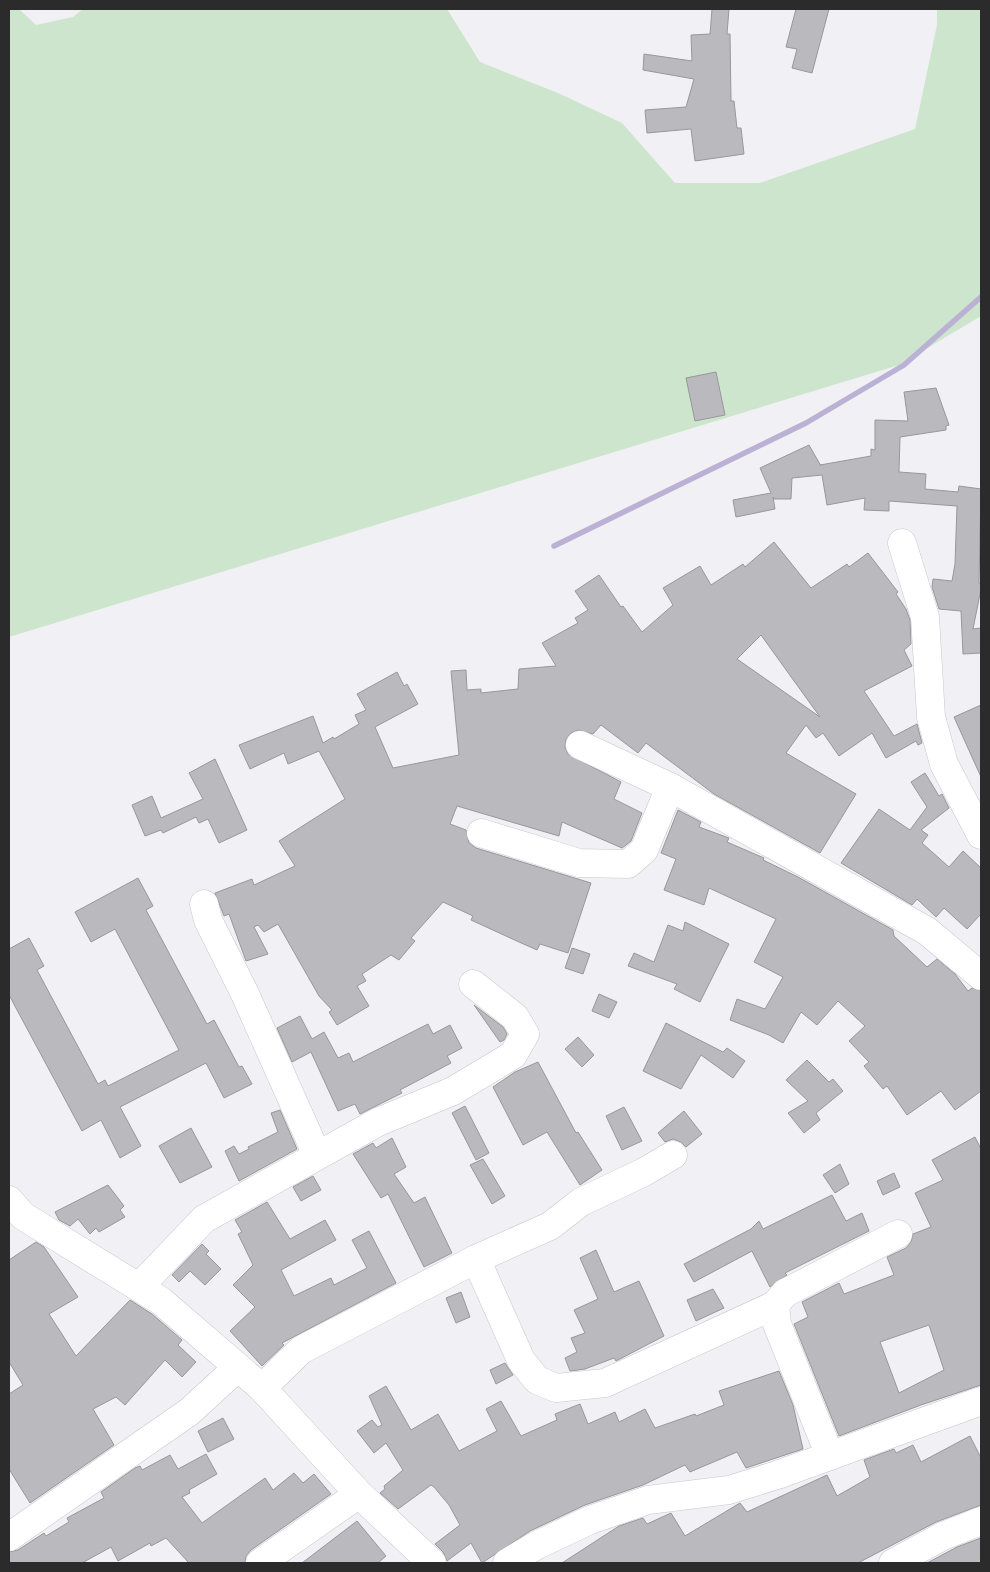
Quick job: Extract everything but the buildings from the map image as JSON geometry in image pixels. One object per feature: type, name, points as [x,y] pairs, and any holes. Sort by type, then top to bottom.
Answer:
[{"type":"street","points":[[902,543],[925,617],[930,717],[944,764],[981,835]]},
{"type":"street","points":[[580,746],[670,787],[927,931],[981,976]]},
{"type":"street","points":[[482,832],[579,863],[628,864],[644,850],[670,787]]},
{"type":"street","points":[[204,904],[208,920],[245,994],[318,1155]]},
{"type":"street","points":[[139,1287],[204,1220],[378,1122],[452,1091],[512,1056],[526,1034],[515,1017],[473,984]]},
{"type":"street","points":[[262,1388],[301,1350],[476,1259],[550,1226],[581,1202],[644,1172],[673,1155]]},
{"type":"street","points":[[9,1200],[23,1216],[161,1301],[262,1388],[359,1494],[432,1563]]},
{"type":"street","points":[[476,1259],[521,1360],[537,1380],[556,1388],[605,1383],[774,1305],[785,1293],[898,1234]]},
{"type":"street","points":[[774,1305],[777,1324],[830,1456]]},
{"type":"street","points":[[10,1532],[189,1412],[237,1368]]},
{"type":"street","points":[[507,1563],[537,1545],[590,1520],[648,1500],[729,1490],[830,1456],[981,1401]]},
{"type":"street","points":[[260,1563],[359,1494]]},
{"type":"street","points":[[892,1563],[944,1536],[981,1521]]},
{"type":"green space","points":[[9,9],[19,9],[36,25],[73,17],[83,9],[447,9],[480,62],[558,93],[622,123],[675,183],[760,183],[915,129],[937,25],[937,9],[981,9],[981,316],[899,365],[9,637]]},
{"type":"waterway","points":[[554,546],[806,423],[904,365],[981,297]]}]
